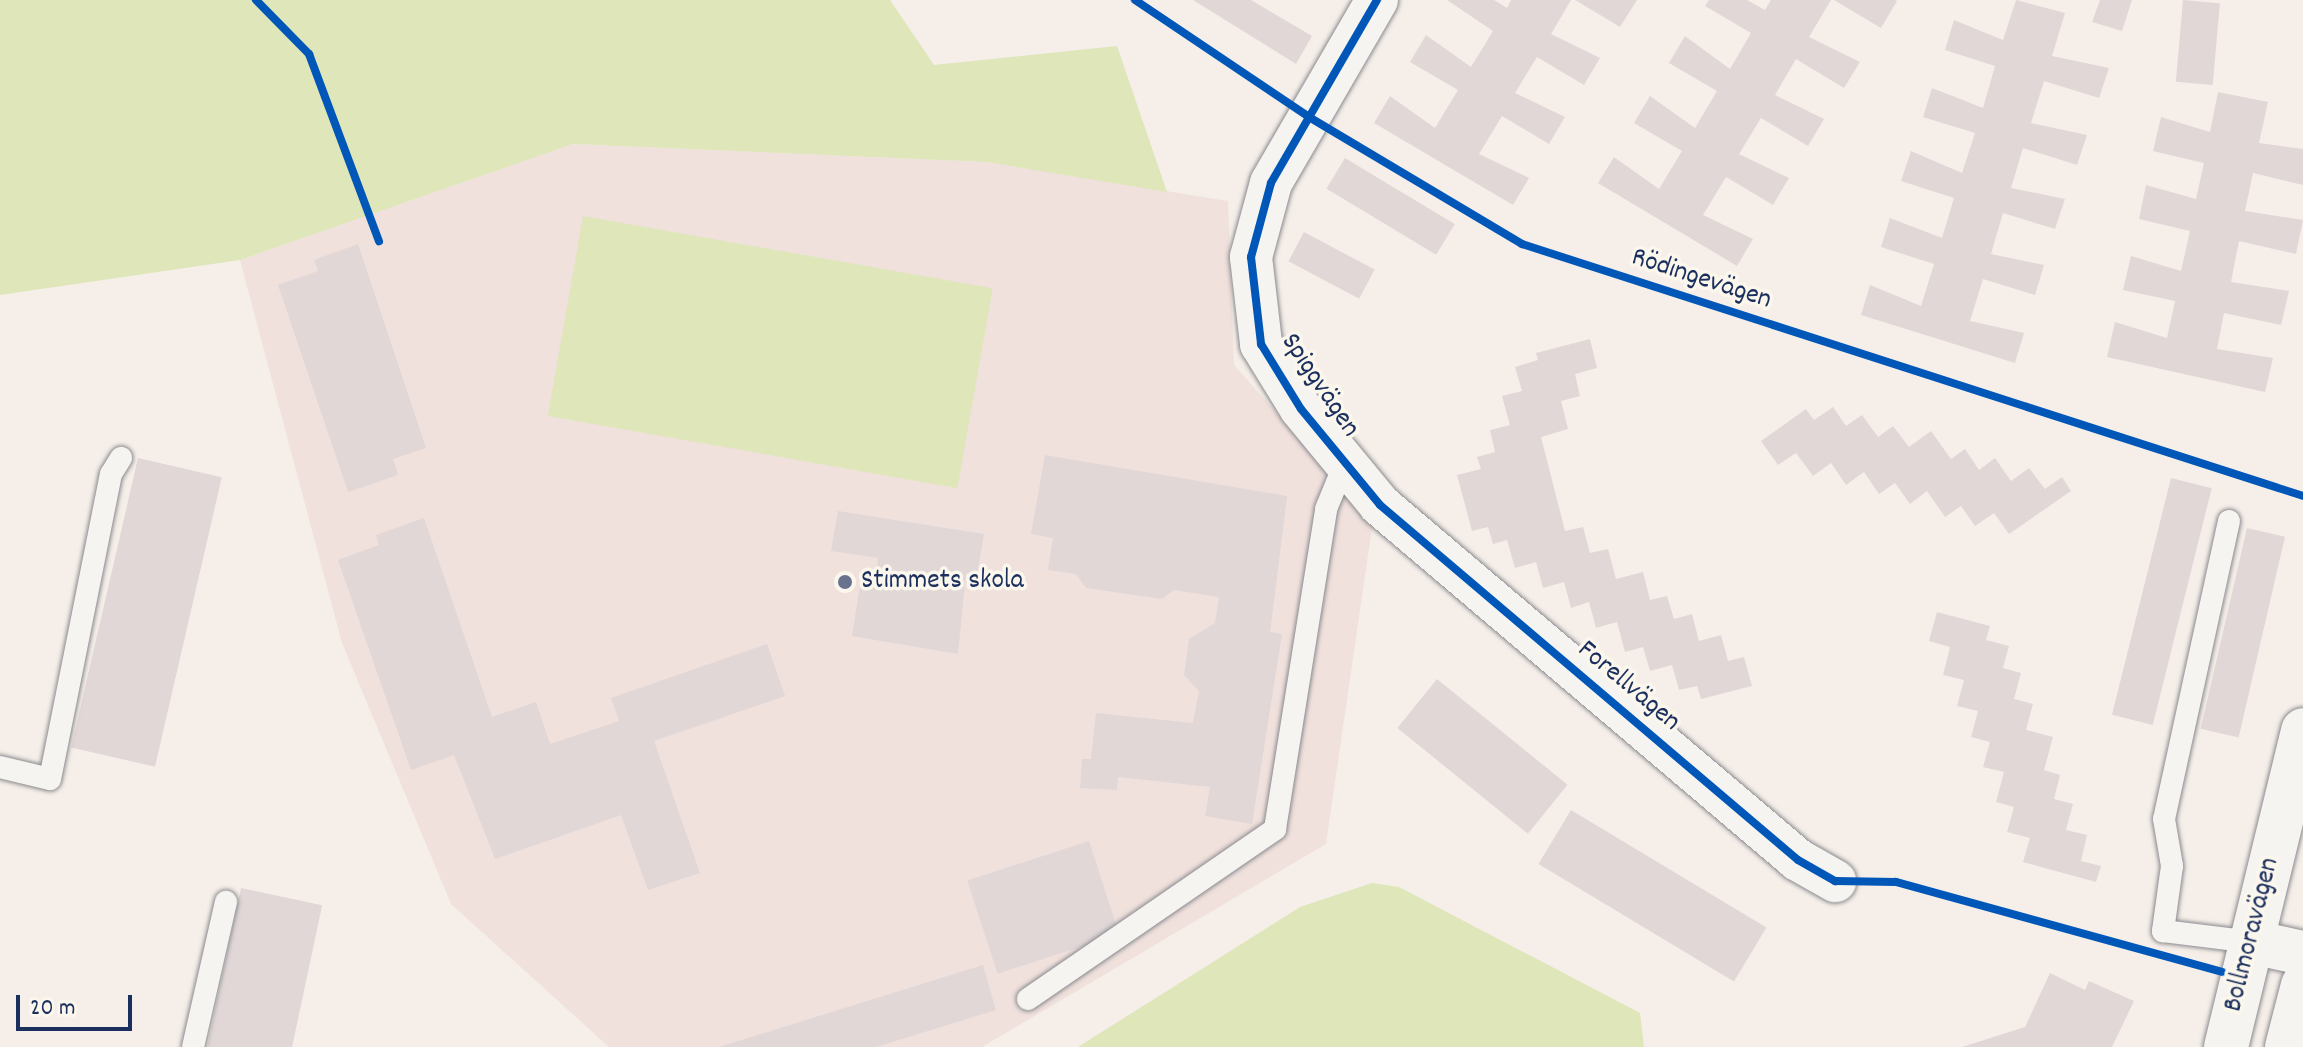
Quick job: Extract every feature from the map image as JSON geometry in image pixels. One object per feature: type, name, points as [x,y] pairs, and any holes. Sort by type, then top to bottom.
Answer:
[{"type":"street","name":"Spiggvägen","points":[[1377,0],[1271,183],[1251,257],[1261,344],[1345,463],[1397,520]]},
{"type":"street","name":"Forellvägen","points":[[1397,520],[1798,860],[1835,881]]},
{"type":"street","name":"Bollmoravägen","points":[[2226,1047],[2303,730]]},
{"type":"street","points":[[2252,942],[2303,953]]},
{"type":"street","points":[[2287,1047],[2303,985]]},
{"type":"lane","points":[[0,767],[50,779],[111,474],[121,458]]},
{"type":"lane","points":[[1028,999],[1275,829],[1326,509],[1345,463]]},
{"type":"lane","points":[[2229,521],[2164,819],[2172,866],[2163,931],[2252,942]]},
{"type":"lane","points":[[193,1047],[226,902]]},
{"type":"shaded area","name":"Stimmets skola","points":[[573,144],[986,162],[1228,201],[1234,365],[1373,521],[1326,844],[982,1047],[609,1047],[451,904],[342,643],[240,260]]},
{"type":"green space","points":[[0,0],[890,0],[934,65],[1117,46],[1167,192],[986,162],[573,144],[240,260],[0,295]]},
{"type":"green space","points":[[583,216],[993,288],[957,488],[548,416]]},
{"type":"green space","points":[[1372,883],[1399,887],[1640,1013],[1644,1047],[1078,1047],[1300,907]]},
{"type":"building","points":[[1193,0],[1251,0],[1312,36],[1296,64]]},
{"type":"building","points":[[1447,0],[1494,0],[1507,8],[1511,0],[1571,0],[1551,34],[1600,58],[1584,85],[1537,57],[1515,93],[1565,117],[1549,144],[1502,116],[1479,154],[1529,178],[1513,205],[1374,123],[1390,96],[1435,128],[1458,90],[1410,62],[1426,35],[1471,67],[1493,31]]},
{"type":"building","points":[[1575,0],[1637,0],[1620,27]]},
{"type":"building","points":[[1709,0],[1747,0],[1765,10],[1771,0],[1831,0],[1809,37],[1860,62],[1844,88],[1796,59],[1775,95],[1824,119],[1808,146],[1761,118],[1739,154],[1789,178],[1773,205],[1726,177],[1703,215],[1753,239],[1737,266],[1598,183],[1614,157],[1659,189],[1682,151],[1634,123],[1650,96],[1695,128],[1717,91],[1669,63],[1685,36],[1730,69],[1751,33],[1705,6]]},
{"type":"building","points":[[1834,0],[1895,0],[1897,1],[1881,28]]},
{"type":"building","points":[[2016,0],[2065,13],[2052,56],[2109,68],[2099,98],[2044,81],[2031,123],[2087,135],[2077,165],[2023,148],[2011,188],[2065,199],[2055,229],[2003,213],[1991,254],[2044,265],[2035,295],[1983,279],[1970,321],[2024,333],[2015,363],[1861,315],[1870,285],[1921,306],[1934,264],[1881,247],[1890,218],[1942,238],[1954,198],[1901,181],[1911,151],[1962,173],[1975,133],[1923,117],[1932,88],[1983,108],[1995,66],[1945,50],[1954,20],[2003,40]]},
{"type":"building","points":[[2100,0],[2132,0],[2122,31],[2092,22]]},
{"type":"building","points":[[2183,0],[2220,3],[2213,85],[2176,82]]},
{"type":"building","points":[[2218,92],[2268,102],[2259,143],[2303,149],[2303,185],[2253,173],[2245,211],[2303,220],[2296,254],[2239,241],[2231,282],[2289,291],[2281,325],[2224,313],[2217,349],[2273,358],[2265,392],[2107,357],[2115,322],[2167,338],[2175,301],[2123,290],[2131,256],[2181,271],[2190,231],[2139,219],[2146,185],[2196,199],[2204,163],[2153,151],[2161,117],[2210,132]]},
{"type":"building","points":[[1345,158],[1455,224],[1436,255],[1326,189]]},
{"type":"building","points":[[1304,232],[1375,270],[1359,299],[1289,261]]},
{"type":"building","points":[[358,244],[426,448],[393,459],[398,475],[348,492],[278,285],[318,271],[314,260]]},
{"type":"building","points":[[1590,339],[1597,368],[1575,374],[1580,396],[1561,401],[1568,429],[1541,437],[1565,531],[1583,527],[1590,553],[1608,549],[1616,579],[1643,572],[1650,600],[1667,596],[1674,619],[1692,614],[1699,641],[1721,635],[1728,661],[1744,657],[1752,686],[1701,699],[1697,686],[1679,690],[1672,665],[1650,671],[1643,647],[1625,652],[1617,622],[1596,628],[1589,602],[1571,608],[1564,582],[1543,588],[1536,562],[1515,568],[1507,540],[1493,544],[1488,527],[1472,531],[1457,475],[1481,469],[1477,457],[1495,452],[1490,430],[1510,425],[1502,396],[1522,391],[1515,367],[1538,360],[1536,353]]},
{"type":"building","points":[[1833,407],[1846,426],[1862,415],[1878,437],[1893,426],[1909,447],[1931,431],[1951,459],[1965,449],[1979,470],[1995,458],[2011,481],[2029,468],[2045,489],[2062,477],[2071,491],[2009,534],[1994,513],[1975,526],[1961,506],[1945,517],[1927,491],[1910,504],[1895,483],[1879,494],[1864,472],[1846,485],[1831,463],[1813,476],[1796,453],[1778,465],[1761,441],[1806,409],[1814,420]]},
{"type":"building","points":[[1045,455],[1287,496],[1270,632],[1282,634],[1252,824],[1205,816],[1210,787],[1118,777],[1117,790],[1080,788],[1082,759],[1091,759],[1096,713],[1193,723],[1199,691],[1184,675],[1189,639],[1215,623],[1219,597],[1174,590],[1162,599],[1086,588],[1076,574],[1048,570],[1053,538],[1031,534]]},
{"type":"building","points":[[138,458],[222,477],[155,767],[71,747]]},
{"type":"building","points":[[2171,478],[2212,488],[2153,725],[2112,715]]},
{"type":"building","points":[[838,511],[984,534],[977,575],[966,573],[958,654],[852,636],[862,573],[876,576],[878,558],[831,551]]},
{"type":"building","points":[[424,518],[492,717],[536,702],[550,744],[619,721],[611,698],[767,644],[785,696],[654,741],[700,873],[648,890],[621,815],[495,859],[454,755],[411,770],[338,560],[379,545],[376,535]]},
{"type":"building","points":[[2247,528],[2285,537],[2239,737],[2201,729]]},
{"type":"building","points":[[1937,612],[1990,626],[1986,640],[2009,646],[2003,668],[2021,673],[2014,699],[2033,704],[2026,730],[2053,737],[2044,770],[2060,775],[2054,799],[2073,804],[2066,830],[2087,835],[2081,861],[2101,866],[2096,882],[2023,862],[2030,838],[2007,832],[2014,807],[1996,802],[2004,772],[1983,767],[1990,742],[1971,737],[1978,711],[1957,706],[1964,680],[1943,675],[1950,647],[1929,641]]},
{"type":"building","points":[[1437,679],[1568,785],[1528,834],[1397,728]]},
{"type":"building","points":[[1571,810],[1766,927],[1734,981],[1539,864]]},
{"type":"building","points":[[1089,841],[1119,934],[998,974],[967,881]]},
{"type":"building","points":[[241,888],[322,905],[292,1047],[207,1046]]},
{"type":"building","points":[[983,965],[996,1010],[876,1047],[719,1047]]},
{"type":"building","points":[[2050,973],[2085,990],[2089,981],[2134,1001],[2112,1047],[1962,1047],[2025,1027]]},
{"type":"cycle path","points":[[256,0],[309,54],[379,241]]},
{"type":"cycle path","name":"Rödingevägen","points":[[1135,0],[1309,117],[1522,244],[2303,496]]},
{"type":"cycle path","points":[[1377,0],[1271,183],[1251,257],[1261,344],[1301,409],[1380,505],[1798,860],[1835,881],[1896,882],[2222,972]]},
{"type":"place","name":"Stimmets skola","points":[[845,582]]}]
